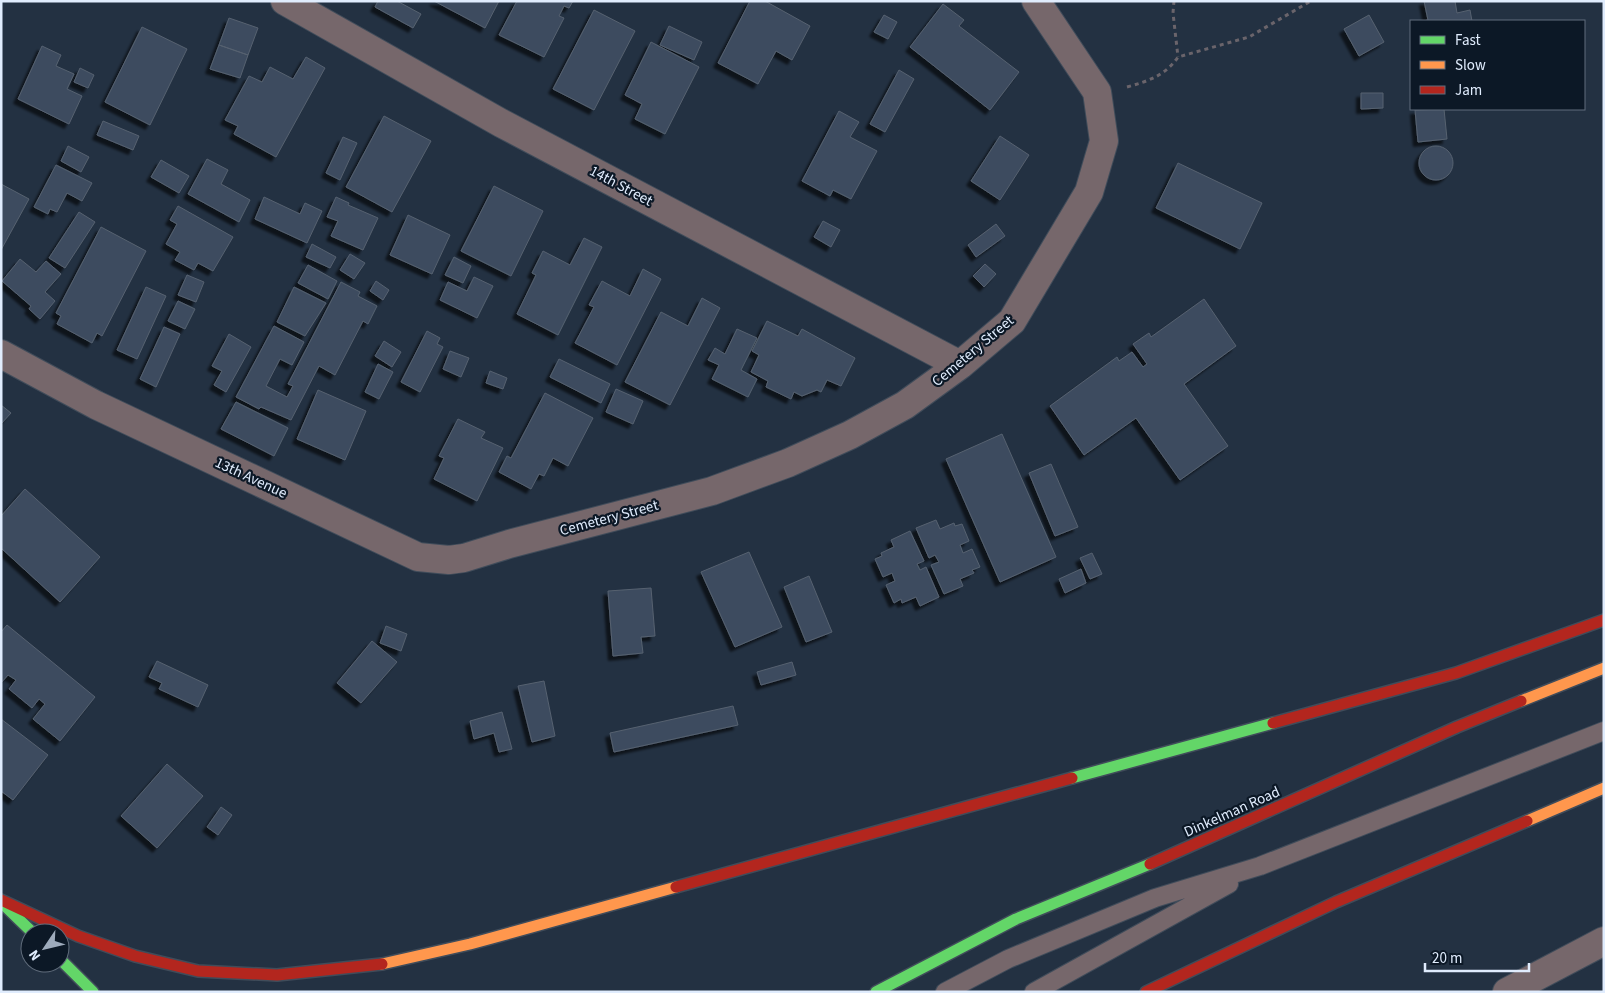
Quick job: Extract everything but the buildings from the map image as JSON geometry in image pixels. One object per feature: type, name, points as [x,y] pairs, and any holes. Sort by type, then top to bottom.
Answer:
[{"type":"main road","points":[[1,901],[78,936],[127,954],[198,971],[277,975],[382,964],[498,936],[1456,672],[1604,620]]},
{"type":"main road","name":"Dinkelman Road","points":[[876,992],[1016,919],[1177,853],[1457,727],[1604,668]]},
{"type":"main road","points":[[1146,992],[1336,902],[1604,788]]},
{"type":"main road","points":[[1,901],[23,923]]},
{"type":"main road","points":[[70,969],[93,992]]},
{"type":"street","name":"14th Street","points":[[285,1],[501,123],[960,365]]},
{"type":"street","points":[[1036,1],[1097,92]]},
{"type":"street","name":"Cemetery Street","points":[[509,544],[712,491],[788,463],[850,435],[905,405],[960,365],[1012,321],[1088,192],[1104,141],[1097,92]]},
{"type":"street","name":"13th Avenue","points":[[1,354],[96,405],[418,557],[449,560],[464,558],[509,544]]},
{"type":"street","points":[[1506,992],[1604,941]]},
{"type":"lane","points":[[945,992],[1008,959],[1155,898],[1260,866],[1604,731]]},
{"type":"lane","points":[[1034,992],[1260,866]]},
{"type":"path","points":[[1097,92],[1150,80],[1170,69],[1178,57],[1173,13],[1174,1]]},
{"type":"path","points":[[1178,57],[1249,37],[1311,1]]},
{"type":"traffic: fast","points":[[1072,778],[1273,723]]},
{"type":"traffic: fast","points":[[876,992],[1016,919],[1150,864]]},
{"type":"traffic: fast","points":[[2,903],[23,923]]},
{"type":"traffic: fast","points":[[70,969],[93,992]]},
{"type":"traffic: slow","points":[[1521,701],[1604,668]]},
{"type":"traffic: slow","points":[[1527,821],[1604,788]]},
{"type":"traffic: slow","points":[[382,964],[470,944],[676,887]]},
{"type":"traffic: jam","points":[[1273,723],[1456,673],[1604,620]]},
{"type":"traffic: jam","points":[[1150,864],[1457,727],[1521,701]]},
{"type":"traffic: jam","points":[[676,887],[1072,778]]},
{"type":"traffic: jam","points":[[1146,992],[1336,902],[1527,821]]},
{"type":"traffic: jam","points":[[1,900],[78,936],[135,956],[198,971],[277,975],[382,964]]}]
